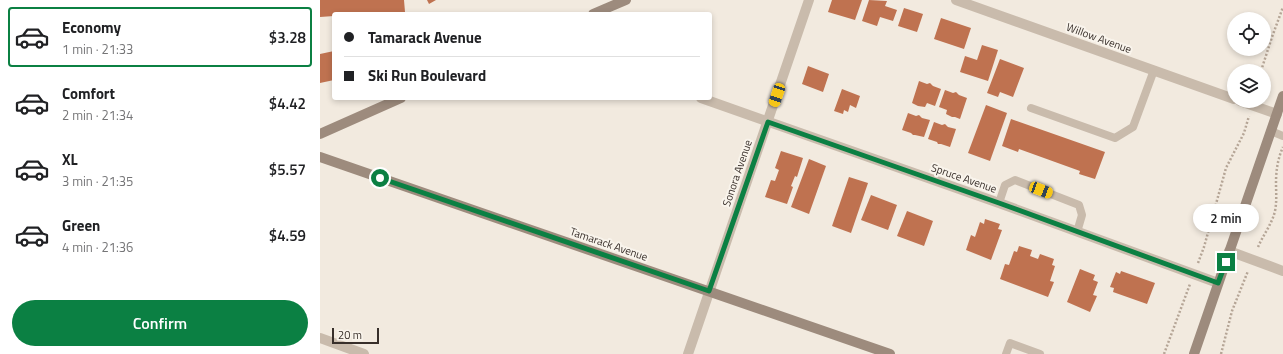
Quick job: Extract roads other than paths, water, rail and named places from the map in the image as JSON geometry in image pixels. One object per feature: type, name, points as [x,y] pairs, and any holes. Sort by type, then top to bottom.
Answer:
[{"type":"street","points":[[598,12],[626,0]]},
{"type":"street","name":"Sonora Avenue","points":[[688,354],[809,0]]},
{"type":"street","name":"Willow Avenue","points":[[956,0],[1227,96]]},
{"type":"street","points":[[1194,354],[1283,96]]},
{"type":"street","points":[[320,134],[396,100]]},
{"type":"street","name":"Spruce Avenue","points":[[708,100],[999,203],[1218,283]]},
{"type":"street","points":[[1259,108],[1276,114]]},
{"type":"street","name":"Tamarack Avenue","points":[[320,157],[890,354]]},
{"type":"street","points":[[1230,251],[1283,271]]},
{"type":"street","points":[[320,338],[364,354]]},
{"type":"lane","points":[[1031,108],[1115,138],[1133,127],[1154,70]]},
{"type":"lane","points":[[1270,132],[1283,136]]},
{"type":"lane","points":[[999,203],[1005,185],[1015,180],[1079,205],[1082,215],[1077,232]]},
{"type":"lane","points":[[1006,354],[1010,343],[1040,354]]}]
